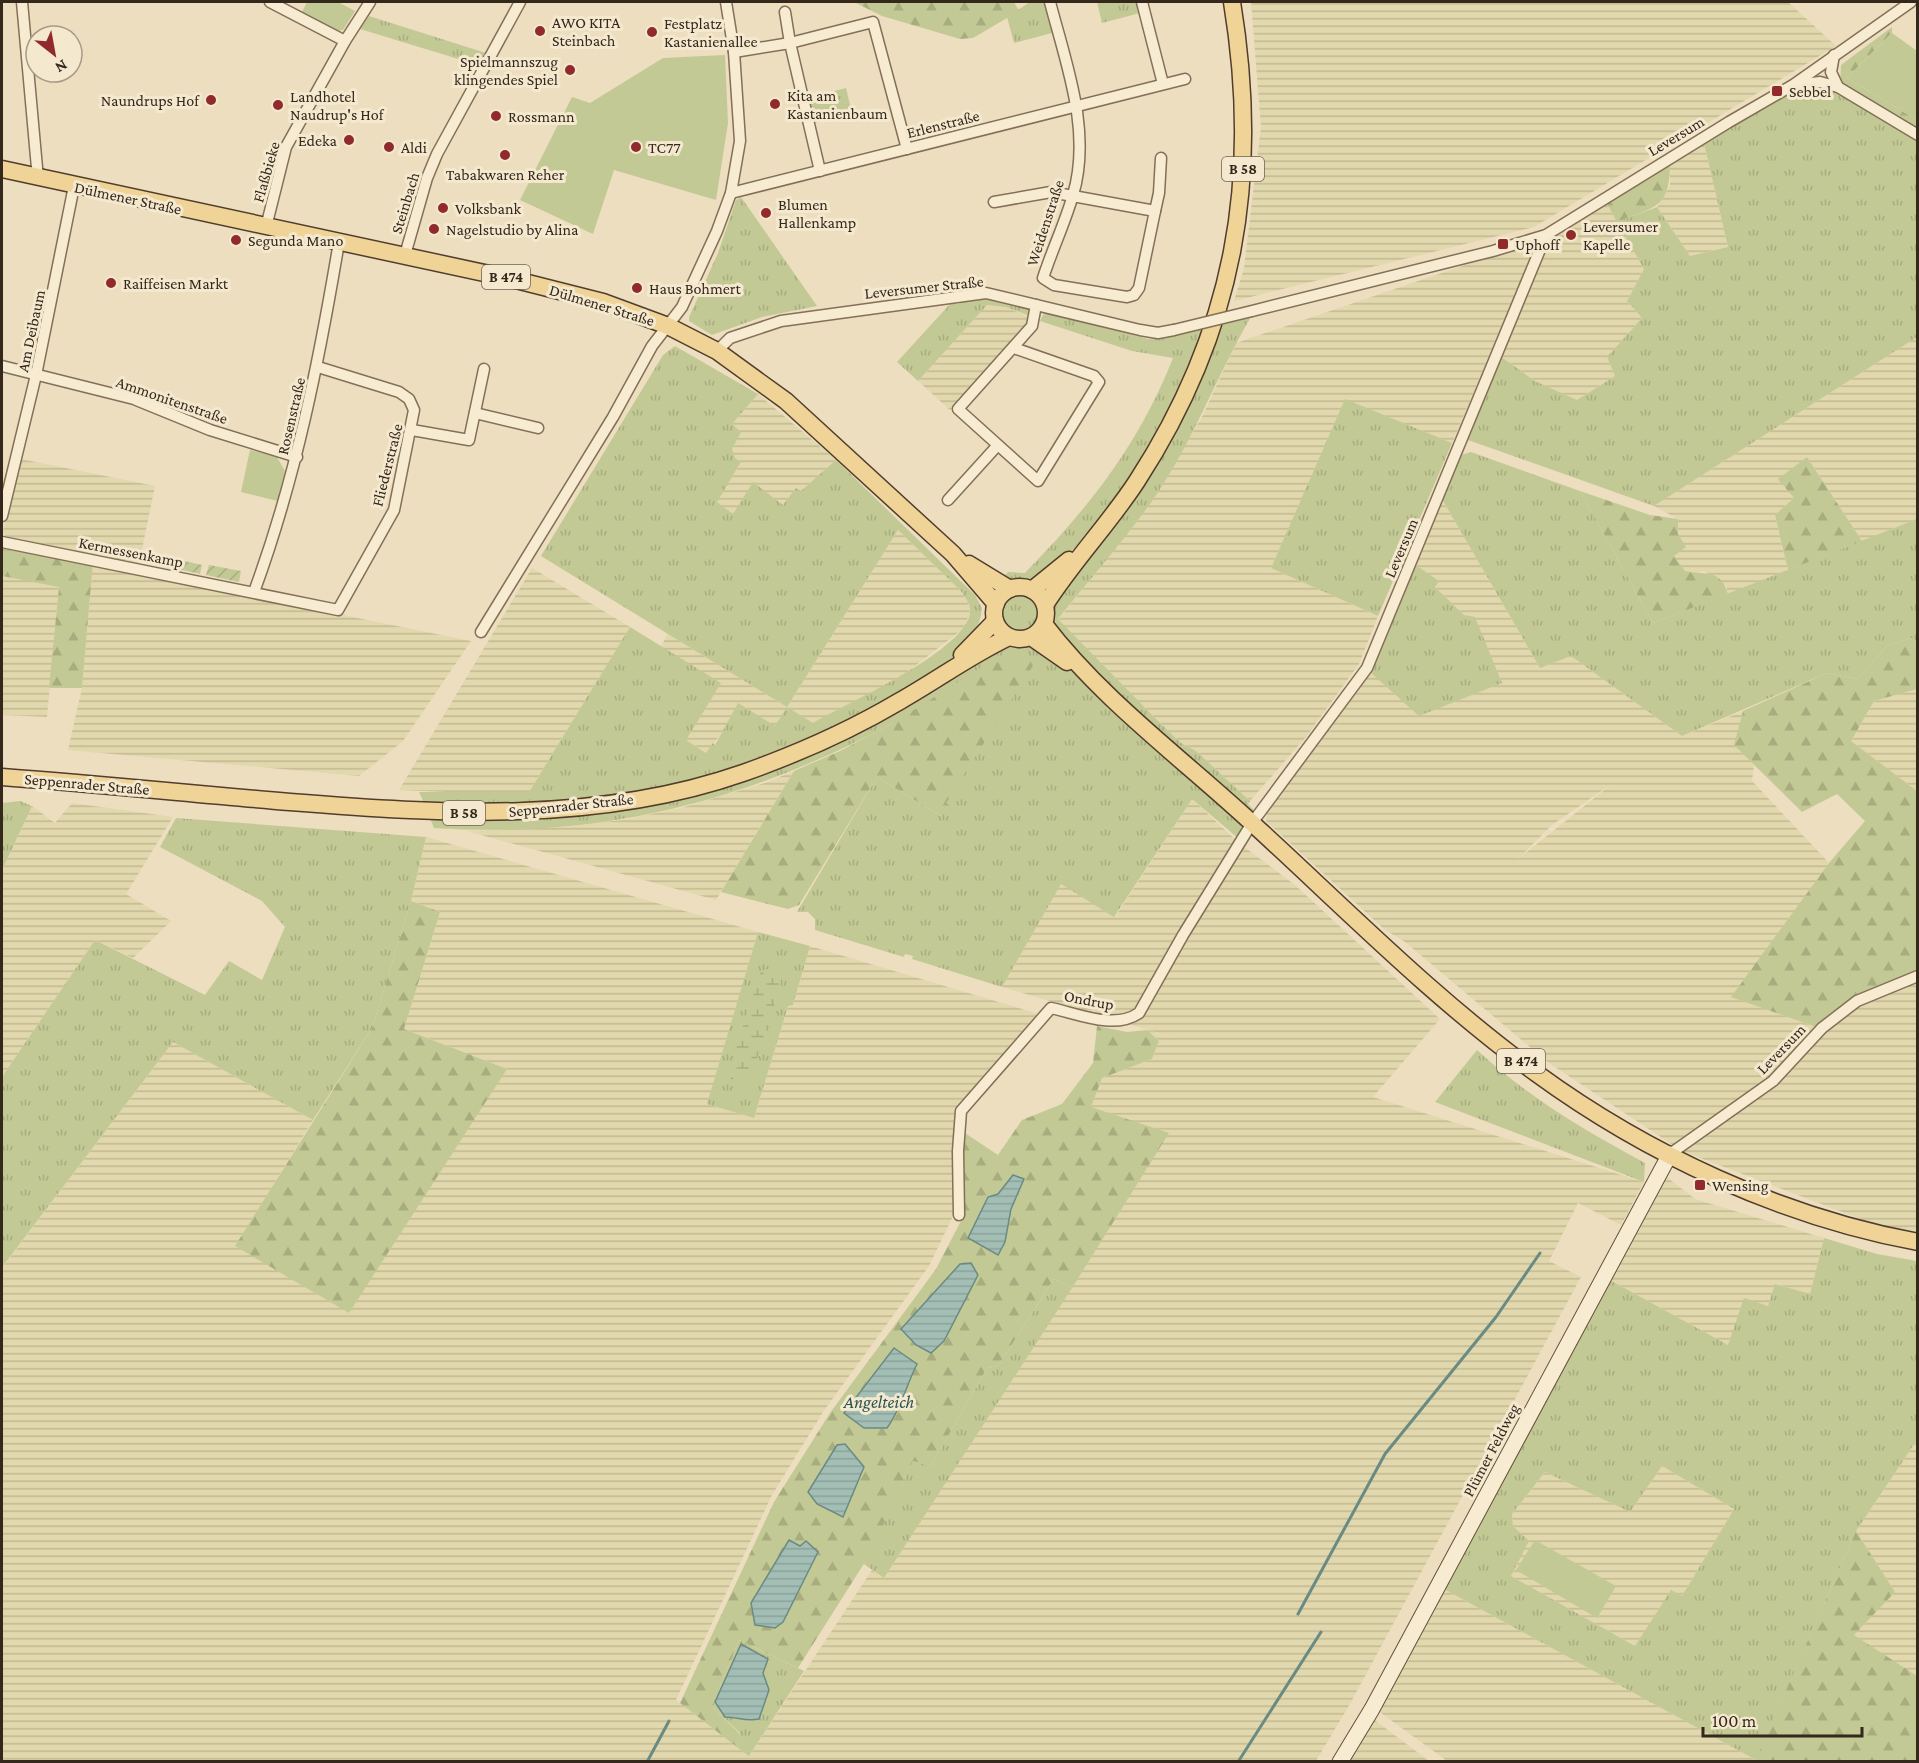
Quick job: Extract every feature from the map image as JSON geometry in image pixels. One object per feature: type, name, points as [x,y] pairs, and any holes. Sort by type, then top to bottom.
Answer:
[{"type":"main road","name":"B 58","points":[[1045,605],[1137,482],[1174,419],[1211,334],[1230,266],[1238,223],[1245,130],[1242,60],[1232,2]]},
{"type":"main road","name":"Dülmener Straße","points":[[2,170],[37,172],[74,186],[405,255],[571,293],[668,326],[717,351],[786,401],[953,554],[996,604]]},
{"type":"main road","name":"B 58","points":[[1032,590],[1099,534]]},
{"type":"main road","name":"Dülmener Straße","points":[[953,554],[1010,589]]},
{"type":"main road","points":[[1017,587],[1032,590],[1045,605],[1044,624],[1031,637],[1018,639],[1009,637],[995,621],[996,604],[1010,589],[1017,587]]},
{"type":"main road","name":"Seppenrader Straße","points":[[938,679],[995,621]]},
{"type":"main road","name":"B 474","points":[[1044,624],[1099,685],[1454,1008],[1527,1066],[1602,1117],[1670,1155],[1706,1172],[1798,1209],[1883,1236],[1917,1242]]},
{"type":"main road","name":"Seppenrader Straße","points":[[2,777],[336,806],[461,813],[541,811],[612,804],[691,788],[741,774],[782,758],[856,725],[1009,637]]},
{"type":"main road","name":"B 474","points":[[1031,637],[1099,685]]},
{"type":"street","points":[[22,2],[37,172]]},
{"type":"street","points":[[271,2],[345,41]]},
{"type":"street","name":"Flaßbieke","points":[[266,227],[286,147],[345,41],[370,2]]},
{"type":"street","name":"Steinbach","points":[[405,255],[427,178],[437,154],[520,2]]},
{"type":"street","points":[[481,632],[613,417],[652,346],[682,308],[717,231],[731,193],[740,141],[734,52],[726,2]]},
{"type":"street","name":"Weidenstraße","points":[[1050,2],[1077,105],[1079,137],[1074,194],[1043,278],[1054,285],[1127,297],[1134,295],[1139,288],[1155,211]]},
{"type":"street","points":[[1142,2],[1163,84]]},
{"type":"street","name":"Leversum","points":[[1174,330],[1546,235],[1729,122],[1793,86],[1911,2]]},
{"type":"street","points":[[785,12],[820,171]]},
{"type":"street","points":[[734,52],[790,43],[873,22],[907,149]]},
{"type":"street","points":[[1834,55],[1831,72],[1838,87]]},
{"type":"street","name":"Erlenstraße","points":[[731,193],[1077,105],[1185,80]]},
{"type":"street","name":"Leversum","points":[[1793,86],[1820,82],[1838,87],[1917,135]]},
{"type":"street","points":[[994,202],[1051,192],[1074,194],[1155,211],[1159,194],[1161,158]]},
{"type":"street","name":"Am Deibaum","points":[[2,516],[36,375],[74,186]]},
{"type":"street","name":"Leversum","points":[[1252,822],[1367,668],[1546,235]]},
{"type":"street","name":"Rosenstraße","points":[[254,592],[276,533],[297,457],[318,367],[339,242]]},
{"type":"street","points":[[1521,243],[1535,261]]},
{"type":"street","name":"Leversumer Straße","points":[[717,351],[730,338],[781,321],[986,293],[1140,330],[1158,333],[1174,330]]},
{"type":"street","points":[[1014,348],[1094,376],[1099,382],[1038,481],[958,409],[1032,326],[1036,305]]},
{"type":"street","name":"Ammonitenstraße","points":[[2,366],[134,399],[210,430],[297,457]]},
{"type":"street","name":"Fliederstraße","points":[[254,592],[338,610],[394,510],[412,430],[414,410],[405,395],[318,367]]},
{"type":"street","points":[[412,430],[469,440],[484,369]]},
{"type":"street","points":[[475,413],[538,428]]},
{"type":"street","points":[[948,500],[997,446]]},
{"type":"street","name":"Kermessenkamp","points":[[2,542],[254,592]]},
{"type":"street","name":"Ondrup","points":[[959,1215],[958,1151],[961,1111],[1051,1008],[1114,1022],[1130,1019],[1139,1013],[1183,934],[1252,822]]},
{"type":"street","name":"Leversum","points":[[1670,1155],[1773,1081],[1822,1028],[1857,1001],[1917,976]]},
{"type":"street","name":"Plümer Feldweg","points":[[1340,1761],[1372,1709],[1670,1155]]},
{"type":"shaded area","points":[[1251,2],[1788,2],[1836,46],[1534,227],[1234,301],[1244,268],[1261,127]]},
{"type":"shaded area","points":[[1703,139],[1728,247],[1690,256],[1657,207],[1670,186],[1670,158]]},
{"type":"shaded area","points":[[1604,198],[1644,269],[1627,301],[1642,318],[1607,357],[1615,376],[1577,400],[1535,381],[1496,353],[1546,235]]},
{"type":"shaded area","points":[[1521,246],[1527,252],[1530,260],[1452,443],[1345,400],[1271,568],[1378,616],[1359,664],[1306,737],[1250,801],[1196,751],[1181,743],[1058,620],[1152,500],[1203,415],[1236,343]]},
{"type":"shaded area","points":[[987,305],[1006,307],[1034,319],[950,410],[918,381]]},
{"type":"shaded area","points":[[1917,337],[1917,519],[1862,541],[1807,457],[1794,498],[1775,515],[1788,570],[1728,594],[1726,586],[1704,571],[1695,574],[1684,571],[1674,556],[1678,519],[1654,506]]},
{"type":"shaded area","points":[[758,394],[836,460],[808,487],[801,491],[796,488],[783,506],[733,514],[716,502],[741,463],[735,458],[732,449],[740,432],[732,424]]},
{"type":"shaded area","points":[[21,459],[155,486],[139,564],[5,536],[3,531]]},
{"type":"shaded area","points":[[1442,499],[1540,668],[1571,656],[1682,736],[1743,711],[1735,745],[1754,765],[1752,781],[1829,863],[1732,997],[1819,1028],[1771,1079],[1676,1147],[1549,1063],[1405,942],[1384,929],[1266,821],[1267,811],[1369,671],[1475,618],[1464,615],[1435,587],[1438,581],[1414,564]],"holes":[[[1613,783],[1518,859],[1552,825]]]},
{"type":"shaded area","points":[[898,530],[960,590],[968,602],[970,613],[963,629],[894,682],[813,723],[775,726],[730,721],[707,753],[686,740],[661,646],[668,634],[787,707]]},
{"type":"shaded area","points":[[93,562],[471,641],[403,741],[359,776],[68,750],[82,688]]},
{"type":"shaded area","points":[[532,568],[630,627],[529,792],[472,793],[399,790]]},
{"type":"shaded area","points":[[2,576],[59,586],[47,717],[2,715]]},
{"type":"shaded area","points":[[1917,689],[1917,791],[1851,741],[1874,701]]},
{"type":"shaded area","points":[[794,771],[716,900],[467,831],[573,826],[621,820],[681,808],[765,783]]},
{"type":"shaded area","points":[[1192,799],[1239,843],[1295,885],[1440,1019],[1373,1097],[1644,1182],[1621,1225],[1578,1203],[1549,1261],[1581,1277],[1351,1702],[1316,1761],[2,1761],[2,1268],[173,1042],[313,1120],[236,1246],[507,1069],[404,1029],[440,912],[411,901],[426,837],[758,932],[708,1104],[754,1118],[788,1006],[793,1005],[810,946],[1042,1015],[957,1111],[954,1214],[929,1266],[823,1412],[772,1495],[676,1700],[749,1756],[872,1570],[884,1578],[1168,1134],[1091,1107],[1102,1078],[1152,1059],[1159,1041],[1147,1030],[1179,1039],[1002,987],[1061,883],[1115,917]]},
{"type":"shaded area","points":[[72,803],[173,817],[126,894],[171,921],[133,958],[95,940],[2,1077],[2,870],[32,806],[55,823]]},
{"type":"shaded area","points":[[1917,979],[1917,1234],[1887,1229],[1682,1151],[1776,1084],[1825,1029],[1859,1003]]},
{"type":"shaded area","points":[[1664,1175],[1695,1199],[1824,1238],[1810,1294],[1776,1284],[1768,1306],[1728,1345],[1608,1279]]},
{"type":"shaded area","points":[[1917,1440],[1917,1677],[1853,1635],[1895,1592],[1856,1531]]},
{"type":"shaded area","points":[[1662,1466],[1734,1509],[1682,1596],[1671,1591],[1635,1646],[1511,1576],[1528,1541],[1513,1526],[1512,1514],[1545,1472],[1630,1512]]},
{"type":"shaded area","points":[[1444,1589],[1756,1760],[1755,1762],[1447,1761],[1377,1710]]},
{"type":"shaded area","points":[[1372,1718],[1429,1761],[1345,1762]]},
{"type":"green space","points":[[307,2],[338,2],[355,11],[343,30],[337,31],[302,12]]},
{"type":"green space","points":[[854,2],[1014,2],[1019,11],[973,38],[960,39],[882,16]]},
{"type":"green space","points":[[1030,2],[1044,2],[1052,33],[1014,43],[1007,17]]},
{"type":"green space","points":[[1097,2],[1137,2],[1140,13],[1102,23]]},
{"type":"green space","points":[[369,16],[486,53],[478,65],[360,29]]},
{"type":"green space","points":[[1892,27],[1892,33],[1847,78],[1917,120],[1917,130],[1840,85],[1841,65]]},
{"type":"green space","points":[[1892,33],[1917,51],[1917,120],[1847,78]]},
{"type":"green space","name":"TC77","points":[[725,55],[728,123],[716,200],[614,170],[593,234],[520,200],[572,97],[590,103],[663,58]]},
{"type":"green space","points":[[1811,85],[1829,88],[1917,141],[1917,337],[1654,506],[1468,440],[1500,356],[1535,381],[1577,400],[1615,376],[1607,357],[1642,318],[1627,301],[1644,269],[1617,222],[1657,207],[1690,256],[1728,247],[1703,139],[1792,90]]},
{"type":"green space","points":[[846,88],[852,113],[814,123],[807,98]]},
{"type":"green space","points":[[1670,158],[1668,187],[1665,196],[1653,207],[1617,222],[1604,198]]},
{"type":"green space","points":[[741,197],[817,306],[762,317],[712,335],[689,321],[689,317],[718,253],[736,200]]},
{"type":"green space","points":[[964,299],[1015,303],[1031,310],[1030,316],[1006,307],[987,305],[918,381],[897,362],[950,304],[959,304]]},
{"type":"green space","points":[[1049,313],[1148,339],[1162,339],[1206,327],[1162,424],[1126,486],[1082,541],[1039,579],[1021,583],[1001,580],[1008,572],[1025,573],[1091,499],[1128,447],[1159,390],[1173,358],[1132,351],[1040,321],[1043,315]]},
{"type":"green space","points":[[1252,315],[1167,479],[1129,531],[1058,619],[1181,743],[1196,751],[1250,801],[1248,804],[1255,811],[1251,812],[1110,688],[1057,633],[1052,622],[1051,608],[1097,546],[1221,323]]},
{"type":"green space","points":[[675,346],[758,394],[732,424],[741,432],[732,449],[735,458],[741,462],[717,502],[733,514],[753,482],[783,505],[796,488],[801,491],[836,460],[975,595],[982,608],[979,623],[963,648],[925,677],[836,728],[802,744],[730,770],[656,789],[581,802],[528,806],[425,805],[419,792],[529,792],[630,627],[721,683],[686,740],[706,753],[713,743],[715,745],[738,703],[775,726],[787,707],[541,556],[663,355]],"holes":[[[898,530],[964,595],[970,611],[964,626],[950,642],[928,658],[876,690],[813,723],[787,707]]]},
{"type":"green space","points":[[1345,399],[1452,443],[1378,616],[1271,568]]},
{"type":"green space","points":[[250,450],[277,457],[285,471],[278,501],[241,492]]},
{"type":"green space","points":[[1471,452],[1580,491],[1653,623],[1917,519],[1917,642],[1911,638],[1887,646],[1857,679],[1827,673],[1682,736],[1571,656],[1540,668],[1442,499],[1461,455]]},
{"type":"green space","points":[[1807,457],[1862,541],[1788,570],[1775,515],[1794,498],[1778,479]]},
{"type":"green space","points":[[1580,491],[1650,515],[1678,519],[1678,534],[1686,547],[1674,556],[1685,571],[1716,576],[1725,585],[1728,594],[1653,623]]},
{"type":"green space","points":[[2,549],[93,562],[82,688],[49,688],[59,587],[2,576]]},
{"type":"green space","points":[[180,560],[202,565],[200,574],[178,569]]},
{"type":"green space","points":[[1414,564],[1439,581],[1435,587],[1464,615],[1475,617],[1502,683],[1419,716],[1369,671]]},
{"type":"green space","points":[[209,565],[241,571],[239,582],[206,575]]},
{"type":"green space","points":[[1020,594],[1033,600],[1039,613],[1033,626],[1020,632],[1007,626],[1001,613],[1007,600]]},
{"type":"green space","points":[[1911,638],[1917,642],[1917,689],[1874,701],[1851,741],[1917,791],[1917,974],[1855,999],[1819,1028],[1731,997],[1829,863],[1865,821],[1837,794],[1802,812],[1734,745],[1743,711],[1827,673],[1857,679],[1887,646]]},
{"type":"green space","points":[[1005,644],[1035,646],[1047,651],[1088,684],[1242,823],[1239,839],[1192,799],[1114,917],[1061,884],[1002,987],[912,959],[913,956],[905,954],[904,957],[815,930],[815,919],[808,912],[797,912],[877,777],[941,816],[946,803],[895,722],[840,750],[785,773],[729,793],[672,809],[615,820],[556,827],[496,830],[434,828],[430,818],[718,787]]},
{"type":"green space","points":[[999,656],[1023,656],[1034,664],[946,803],[949,805],[941,816],[877,777],[799,905],[788,909],[721,892],[794,771],[840,751],[895,722]]},
{"type":"green space","points":[[20,801],[32,806],[2,870],[2,803]]},
{"type":"green space","points":[[176,818],[426,837],[411,901],[372,1028],[313,1120],[173,1042],[3,1266],[2,1077],[95,940],[205,995],[229,961],[262,980],[285,927],[262,901],[160,847]]},
{"type":"green space","points":[[411,901],[440,912],[404,1029],[507,1069],[349,1313],[235,1246],[372,1028]]},
{"type":"green space","points":[[758,932],[810,946],[793,1005],[788,1006],[754,1118],[707,1104]]},
{"type":"green space","points":[[771,968],[780,970],[781,984],[752,1074],[749,1081],[741,1083],[731,1079],[729,1069],[761,971]]},
{"type":"green space","points":[[1097,1026],[1127,1032],[1147,1030],[1159,1041],[1152,1059],[1102,1078],[1091,1107],[1169,1133],[1072,1288],[1054,1279],[998,1366],[987,1368],[931,1466],[913,1461],[870,1554],[798,1668],[739,1640],[712,1707],[740,1734],[737,1747],[680,1703],[774,1502],[830,1413],[936,1269],[963,1217],[962,1131],[998,1155],[1022,1120],[1062,1104],[1093,1063]]},
{"type":"green space","points":[[1477,1050],[1536,1098],[1645,1163],[1644,1182],[1435,1102]]},
{"type":"green space","points":[[1824,1238],[1877,1254],[1917,1261],[1917,1440],[1856,1531],[1756,1760],[1444,1589],[1608,1279],[1728,1345],[1744,1298],[1768,1306],[1775,1284],[1810,1294]],"holes":[[[1662,1466],[1734,1509],[1682,1596],[1671,1590],[1635,1646],[1511,1576],[1529,1541],[1513,1526],[1512,1514],[1545,1472],[1630,1512]]]},
{"type":"green space","points":[[1054,1279],[1072,1288],[884,1578],[864,1564],[913,1461],[931,1466],[987,1368],[998,1366]]},
{"type":"green space","points":[[1856,1531],[1895,1592],[1854,1635],[1917,1676],[1917,1761],[1755,1761]]},
{"type":"green space","points":[[1535,1540],[1616,1586],[1597,1618],[1516,1570]]},
{"type":"green space","points":[[739,1640],[804,1671],[749,1756],[737,1747],[740,1733],[712,1707]]},
{"type":"water","points":[[1013,1175],[1024,1179],[1011,1209],[1005,1242],[998,1255],[968,1238],[988,1197],[998,1194]]},
{"type":"water","points":[[971,1263],[978,1275],[944,1341],[931,1353],[916,1345],[901,1329],[960,1264]]},
{"type":"water","name":"Angelteich","points":[[894,1348],[917,1364],[900,1405],[887,1428],[864,1428],[844,1413]]},
{"type":"water","points":[[845,1444],[864,1467],[843,1517],[817,1504],[808,1492],[837,1445]]},
{"type":"water","points":[[789,1540],[800,1546],[806,1541],[818,1552],[783,1622],[775,1628],[755,1625],[751,1603]]},
{"type":"water","points":[[741,1644],[768,1659],[763,1673],[769,1690],[759,1719],[725,1717],[715,1702]]},
{"type":"waterway","points":[[1298,1614],[1385,1454],[1496,1317],[1540,1253]]},
{"type":"waterway","points":[[1238,1762],[1321,1632]]},
{"type":"waterway","points":[[647,1762],[669,1721]]},
{"type":"place","name":"AWO KITA Steinbach","points":[[540,31]]},
{"type":"place","name":"Festplatz Kastanienallee","points":[[652,32]]},
{"type":"place","name":"Spielmannszug klingendes Spiel","points":[[570,70]]},
{"type":"place","name":"Sebbel","points":[[1777,91]]},
{"type":"place","name":"Naundrups Hof","points":[[211,100]]},
{"type":"place","name":"Kita am Kastanienbaum","points":[[775,104]]},
{"type":"place","name":"Landhotel Naudrup's Hof","points":[[278,105]]},
{"type":"place","name":"Rossmann","points":[[496,116]]},
{"type":"place","name":"Edeka","points":[[349,140]]},
{"type":"place","name":"Aldi","points":[[389,147]]},
{"type":"place","name":"TC77","points":[[636,147]]},
{"type":"place","name":"Tabakwaren Reher","points":[[505,155]]},
{"type":"place","name":"Volksbank","points":[[443,208]]},
{"type":"place","name":"Blumen Hallenkamp","points":[[766,213]]},
{"type":"place","name":"Nagelstudio by Alina","points":[[434,229]]},
{"type":"place","name":"Leversumer Kapelle","points":[[1571,235]]},
{"type":"place","name":"Segunda Mano","points":[[236,240]]},
{"type":"place","name":"Uphoff","points":[[1503,244]]},
{"type":"place","name":"Raiffeisen Markt","points":[[111,283]]},
{"type":"place","name":"Haus Bohmert","points":[[637,288]]},
{"type":"place","name":"Wensing","points":[[1700,1185]]}]
